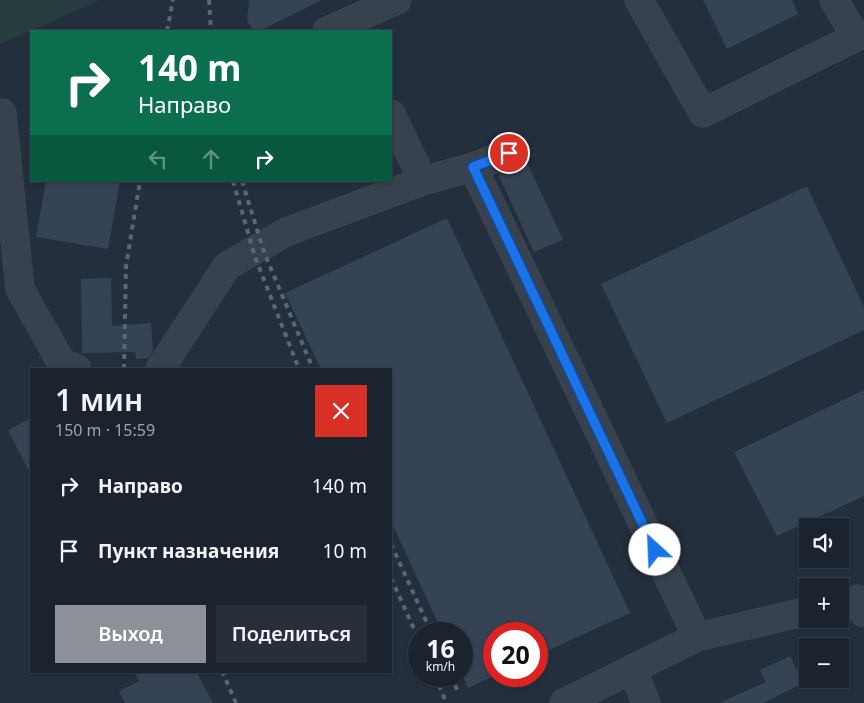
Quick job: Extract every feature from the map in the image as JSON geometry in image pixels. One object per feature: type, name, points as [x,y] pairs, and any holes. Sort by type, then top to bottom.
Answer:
[{"type":"lane","points":[[343,28],[396,0]]},
{"type":"lane","points":[[638,0],[704,113],[860,32],[834,0]]},
{"type":"lane","points":[[2,113],[20,289],[61,362],[75,368]]},
{"type":"lane","points":[[392,116],[422,181]]},
{"type":"lane","points":[[161,368],[227,266],[286,232],[422,181],[473,167],[509,153]]},
{"type":"lane","points":[[473,167],[696,638]]},
{"type":"lane","points":[[849,601],[857,599],[864,613]]},
{"type":"lane","points":[[564,703],[696,638],[799,613]]},
{"type":"lane","points":[[632,669],[646,703]]},
{"type":"green space","points":[[0,0],[101,0],[30,30],[0,44]]},
{"type":"building","points":[[249,0],[322,0],[261,30],[253,30],[247,20]]},
{"type":"building","points":[[703,0],[792,0],[798,14],[727,49]]},
{"type":"building","points":[[524,156],[563,240],[534,252],[498,174],[521,163]]},
{"type":"building","points":[[46,182],[120,182],[108,249],[36,237]]},
{"type":"building","points":[[807,186],[864,307],[864,330],[667,423],[601,284]]},
{"type":"building","points":[[447,218],[630,613],[548,651],[548,622],[483,622],[483,681],[473,686],[473,622],[437,622],[392,523],[392,368],[321,368],[285,293]]},
{"type":"building","points":[[111,278],[112,326],[151,323],[153,351],[149,358],[136,359],[135,352],[82,353],[81,279]]},
{"type":"building","points":[[864,390],[864,496],[816,518],[799,518],[799,526],[777,536],[734,452]]},
{"type":"building","points":[[30,419],[30,473],[8,430]]},
{"type":"building","points":[[790,656],[799,675],[799,685],[763,703],[719,703],[766,682],[760,670]]},
{"type":"building","points":[[135,673],[197,673],[213,703],[125,703],[119,691],[139,681]]},
{"type":"railway","points":[[167,30],[173,0]]},
{"type":"railway","points":[[209,0],[211,30]]},
{"type":"railway","points":[[124,368],[126,266],[140,182]]},
{"type":"railway","points":[[233,182],[255,257],[299,368]]},
{"type":"railway","points":[[242,182],[264,252],[313,368]]},
{"type":"railway","points":[[392,546],[427,622]]},
{"type":"railway","points":[[392,580],[411,622]]},
{"type":"railway","points":[[223,673],[236,703]]},
{"type":"railway","points":[[440,687],[446,702]]},
{"type":"railway","points":[[456,687],[459,694]]},
{"type":"route","points":[[509,153],[473,167],[655,550]]}]
